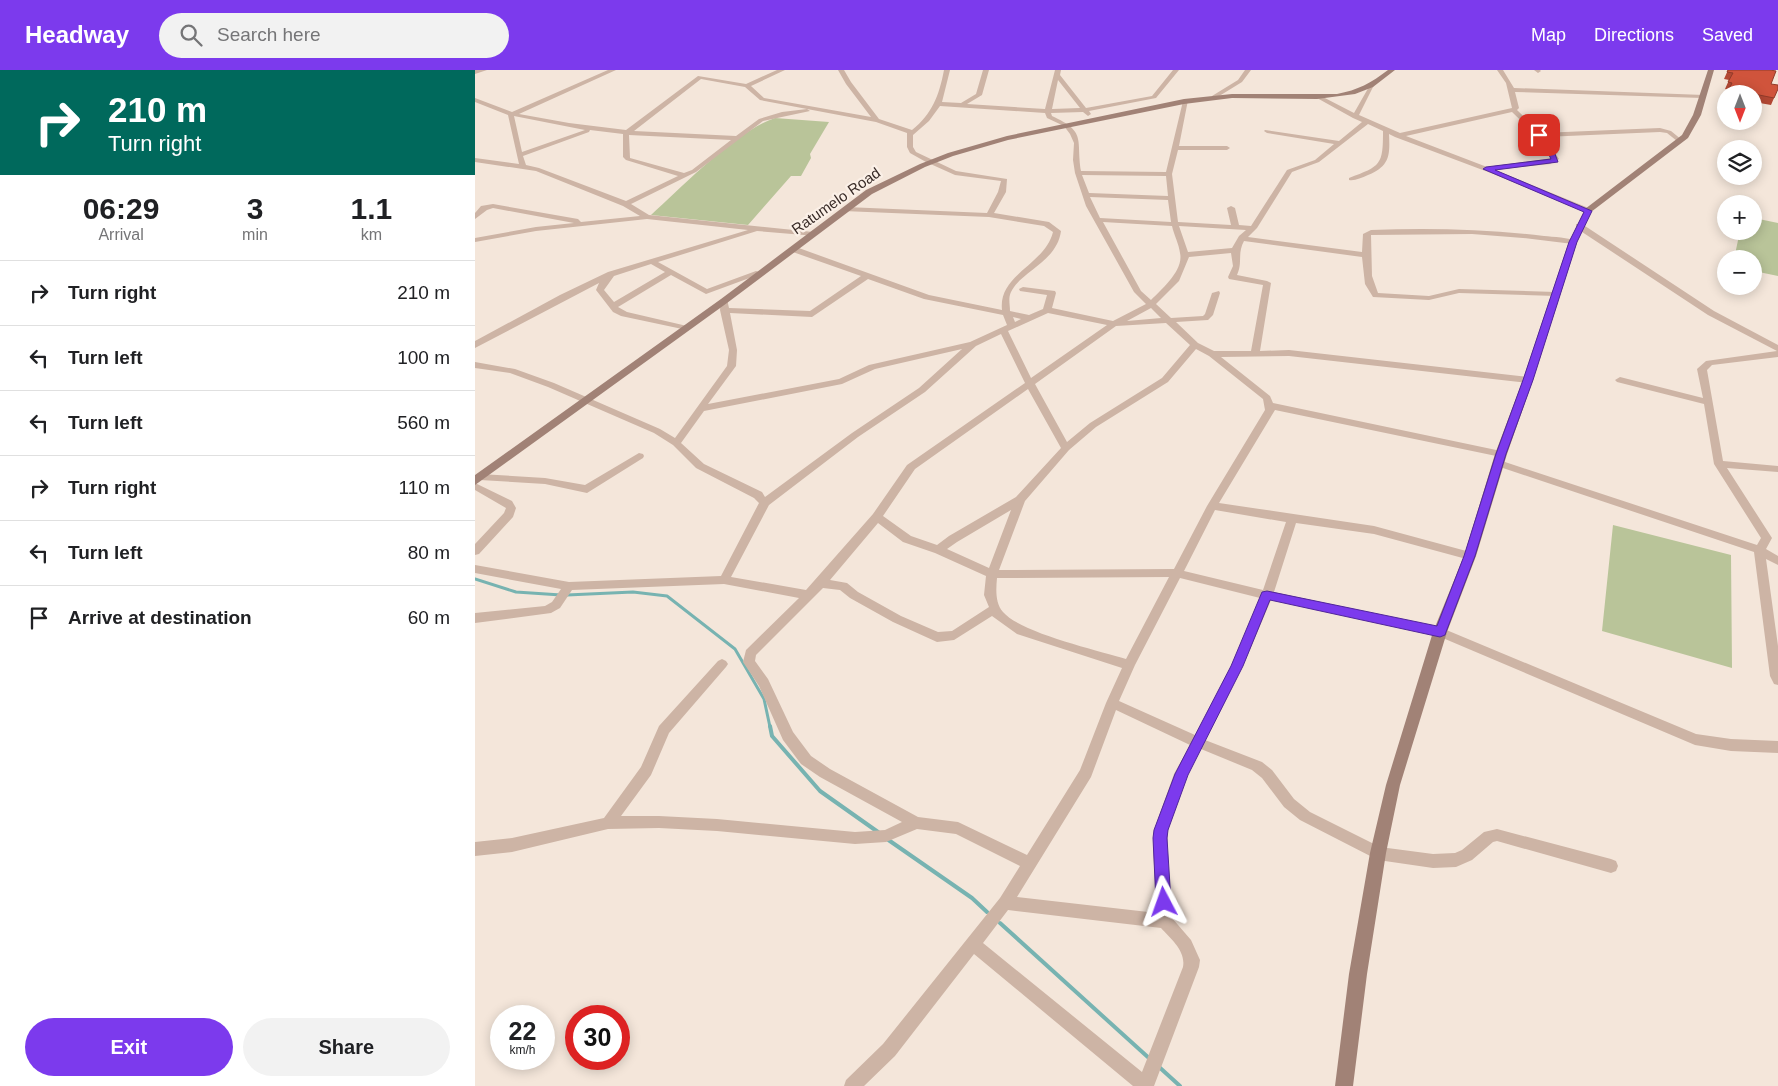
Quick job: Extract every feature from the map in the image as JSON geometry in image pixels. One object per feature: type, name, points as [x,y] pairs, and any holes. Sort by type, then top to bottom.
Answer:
[{"type":"street","points":[[475,72],[485,70]]},
{"type":"street","points":[[511,115],[613,70]]},
{"type":"street","points":[[747,86],[782,70]]},
{"type":"street","points":[[841,70],[857,95],[877,120]]},
{"type":"street","points":[[947,70],[940,104],[924,124],[911,134],[910,147],[913,153],[955,173],[1005,180],[1002,192],[989,215]]},
{"type":"street","points":[[959,105],[979,96],[986,70]]},
{"type":"street","points":[[940,104],[1048,111],[1085,110],[1154,97],[1176,70]]},
{"type":"street","points":[[1214,97],[1240,81],[1248,70]]},
{"type":"street","name":"Ratumelo Road","points":[[477,482],[684,328],[724,305],[759,274],[846,209],[895,177],[928,161],[1008,136],[1186,101],[1245,94],[1319,97],[1346,94],[1372,86],[1392,70]]},
{"type":"street","points":[[1397,136],[1513,110],[1516,108],[1509,82],[1500,70]]},
{"type":"street","points":[[1344,1086],[1358,974],[1378,853],[1393,785],[1440,632],[1469,556],[1573,242],[1579,226],[1588,211],[1685,136],[1697,115],[1711,70]]},
{"type":"street","points":[[626,134],[700,73],[747,86],[761,99],[877,120],[907,130],[911,134]]},
{"type":"street","points":[[1058,73],[1092,120]]},
{"type":"street","points":[[852,1086],[889,1050],[1005,903],[1031,864],[1086,773],[1112,703],[1129,665],[1211,506],[1271,406],[1267,398],[1212,354],[1195,345],[1138,292],[1086,195],[1078,173],[1076,160],[1077,143],[1066,125],[1050,118],[1048,111],[1058,73]]},
{"type":"street","points":[[1355,117],[1372,86]]},
{"type":"street","points":[[1511,90],[1702,96]]},
{"type":"street","points":[[1319,97],[1355,117],[1397,136],[1486,169],[1588,211]]},
{"type":"street","points":[[475,100],[511,115],[588,130],[626,134],[736,138]]},
{"type":"street","points":[[1031,864],[958,828],[916,823],[825,774],[806,760],[788,736],[764,683],[749,662],[749,656],[821,583],[877,517],[911,467],[1114,324],[1151,305],[1179,275],[1185,255],[1175,225],[1169,174],[1186,101]]},
{"type":"street","points":[[475,106],[490,106]]},
{"type":"street","points":[[1486,169],[1555,160],[1548,146],[1539,135],[1513,110]]},
{"type":"street","points":[[627,204],[685,176],[703,165],[757,122],[775,116],[807,111],[833,112]]},
{"type":"street","points":[[511,115],[523,166]]},
{"type":"street","points":[[1255,352],[1267,283],[1232,277],[1237,266],[1235,250],[1242,238],[1253,228],[1289,171],[1317,160],[1366,122]]},
{"type":"street","points":[[519,155],[588,130]]},
{"type":"street","points":[[1539,135],[1660,130],[1668,131],[1679,140]]},
{"type":"street","points":[[1267,131],[1341,143]]},
{"type":"street","points":[[1351,179],[1378,169],[1382,164],[1387,154],[1386,131]]},
{"type":"street","points":[[626,134],[627,159],[685,176]]},
{"type":"street","points":[[1175,148],[1227,148]]},
{"type":"street","points":[[475,160],[537,169],[627,204],[647,217]]},
{"type":"street","points":[[1078,173],[1169,174]]},
{"type":"street","points":[[1086,195],[1171,198]]},
{"type":"street","points":[[475,217],[484,208],[493,206],[587,223]]},
{"type":"street","points":[[1231,208],[1236,228]]},
{"type":"street","points":[[846,209],[989,215],[1046,224],[1057,231],[1045,255],[1014,282],[1007,293],[1005,312],[1008,328],[1030,384],[1066,448]]},
{"type":"street","points":[[475,240],[587,223],[647,217],[813,234]]},
{"type":"street","points":[[1098,220],[1253,228]]},
{"type":"street","points":[[1579,226],[1711,312],[1778,349]]},
{"type":"street","points":[[475,345],[563,297],[611,274],[651,260],[760,228]]},
{"type":"street","points":[[1557,294],[1459,291],[1429,298],[1374,294],[1370,289],[1365,255],[1367,234],[1371,232],[1415,231],[1523,234],[1573,242]]},
{"type":"street","points":[[1242,238],[1365,255]]},
{"type":"street","points":[[793,249],[927,297],[1031,318]]},
{"type":"street","points":[[1185,255],[1235,250]]},
{"type":"street","points":[[651,260],[708,292],[759,274]]},
{"type":"street","points":[[613,306],[671,272]]},
{"type":"street","points":[[611,274],[600,290],[613,306],[624,314],[684,328]]},
{"type":"street","points":[[676,443],[730,369],[734,352],[724,305],[812,314],[867,276]]},
{"type":"street","points":[[1023,290],[1052,293],[1047,310]]},
{"type":"street","points":[[700,409],[842,381],[871,367],[973,344],[1047,310],[1114,324],[1200,318],[1209,315],[1216,293]]},
{"type":"street","points":[[724,580],[764,503],[855,435],[922,390],[973,344]]},
{"type":"street","points":[[939,550],[953,539],[1020,500],[1066,448],[1093,425],[1165,380],[1195,345]]},
{"type":"street","points":[[1212,354],[1289,353],[1528,380]]},
{"type":"street","points":[[1778,354],[1716,362],[1705,365],[1702,369],[1719,464],[1767,538],[1759,550],[1778,680]]},
{"type":"street","points":[[475,365],[512,371],[657,430],[676,443],[700,466],[758,495],[764,503]]},
{"type":"street","points":[[1620,380],[1707,402]]},
{"type":"street","points":[[1271,406],[1500,458],[1759,550],[1778,561]]},
{"type":"street","points":[[477,482],[545,481],[587,489],[639,456]]},
{"type":"street","points":[[1719,464],[1778,470]]},
{"type":"street","points":[[475,551],[509,514],[511,508],[477,482]]},
{"type":"street","points":[[1020,500],[992,574],[990,595],[993,609],[1001,618],[1021,631],[1129,665]]},
{"type":"street","points":[[1211,506],[1374,530],[1469,556]]},
{"type":"street","points":[[877,517],[907,539],[939,550],[992,574],[1177,573],[1267,595],[1440,632],[1695,739],[1731,745],[1778,747]]},
{"type":"street","points":[[973,944],[1149,1076],[1192,960],[1186,945],[1165,921],[1160,850],[1161,830],[1181,774],[1237,666],[1267,595],[1291,519]]},
{"type":"street","points":[[475,569],[569,586],[724,580],[809,595]]},
{"type":"street","points":[[821,583],[843,586],[854,595],[897,619],[937,637],[950,637],[993,609]]},
{"type":"street","points":[[475,618],[535,613],[547,610],[557,605],[569,586]]},
{"type":"street","points":[[608,823],[646,771],[664,730],[722,664]]},
{"type":"street","points":[[1112,703],[1197,742],[1257,766],[1267,774],[1289,803],[1305,816],[1378,853],[1433,861],[1456,860],[1467,855],[1489,837],[1497,836],[1508,837],[1580,859],[1611,866]]},
{"type":"street","points":[[475,850],[512,845],[608,823],[659,822],[717,825],[855,838],[886,836],[916,823]]},
{"type":"street","points":[[1005,903],[1165,921]]},
{"type":"green space","points":[[775,118],[829,122],[810,154],[811,158],[801,176],[791,176],[748,225],[651,215],[710,160],[744,135]]},
{"type":"green space","points":[[1762,220],[1778,223],[1778,276],[1762,273],[1762,250],[1736,250],[1738,240],[1762,240]]},
{"type":"green space","points":[[1613,525],[1731,555],[1732,668],[1602,631]]},
{"type":"building","points":[[1728,70],[1776,71],[1771,84],[1778,85],[1778,89],[1774,98],[1763,96],[1763,85],[1731,85],[1732,83],[1728,82],[1733,73],[1727,72]]},
{"type":"waterway","points":[[475,579],[516,592],[561,595]]},
{"type":"waterway","points":[[567,595],[633,592],[667,596],[735,649],[764,699],[770,727]]},
{"type":"waterway","points":[[770,726],[772,736],[820,791],[878,832]]},
{"type":"waterway","points":[[887,839],[972,898],[987,912]]},
{"type":"waterway","points":[[1000,923],[1150,1059]]},
{"type":"waterway","points":[[1158,1066],[1180,1086]]},
{"type":"route","points":[[1164,902],[1161,830],[1181,774],[1237,666],[1267,595],[1440,632],[1469,556],[1501,454],[1528,380],[1573,242],[1579,226],[1588,211],[1486,169],[1555,160],[1548,146],[1539,135]]}]
